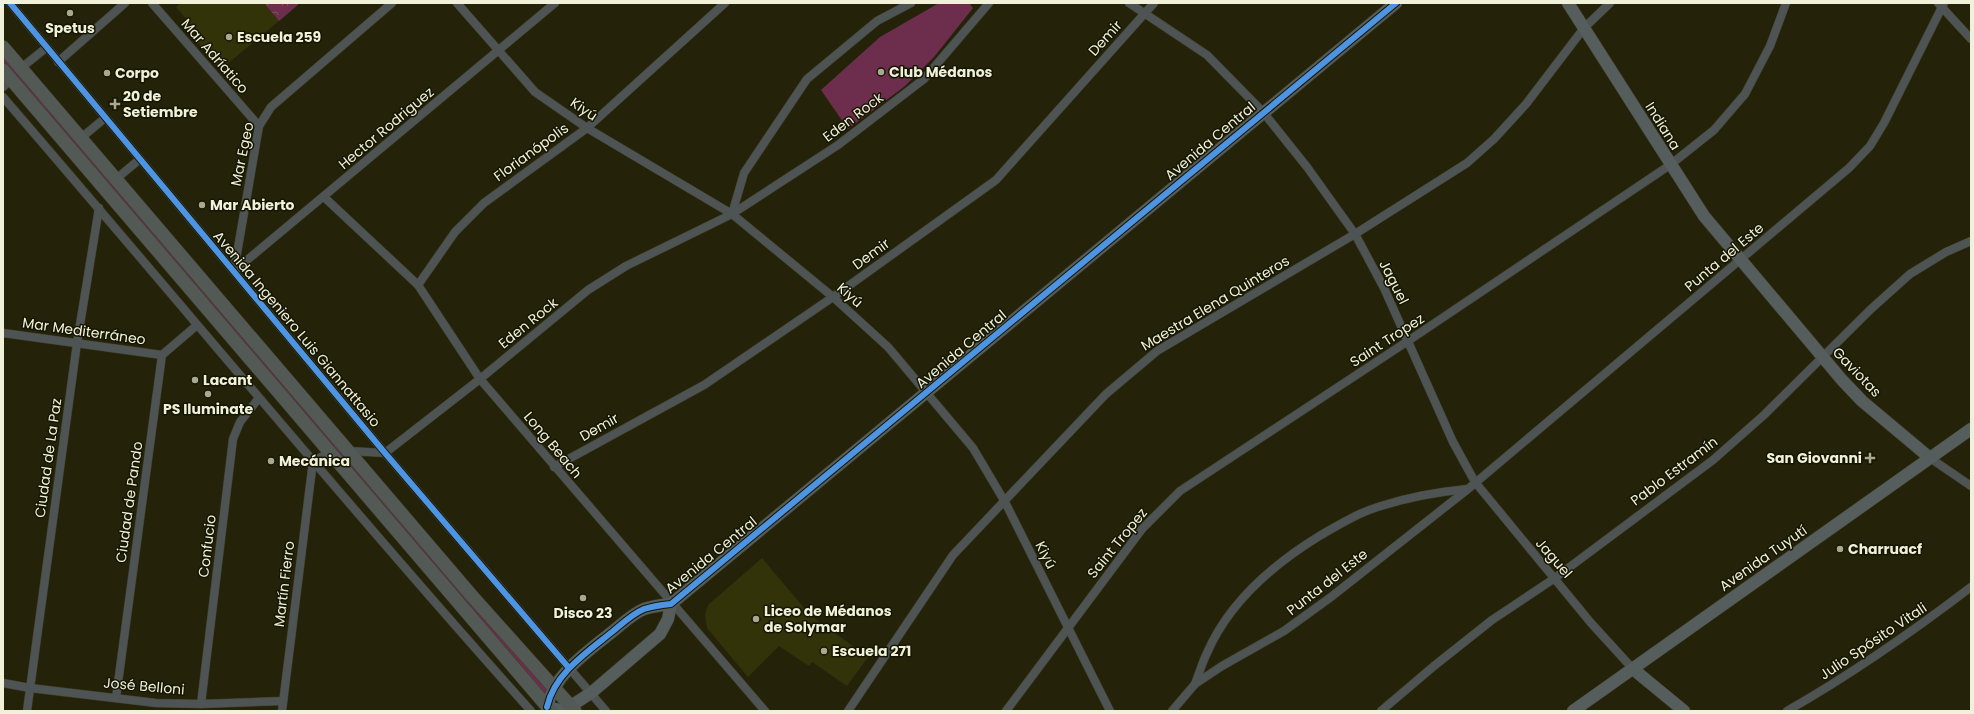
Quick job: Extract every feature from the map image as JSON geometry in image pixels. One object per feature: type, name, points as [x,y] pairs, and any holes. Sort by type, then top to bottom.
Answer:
[{"type":"main road","points":[[3,47],[472,596],[573,709]]},
{"type":"main road","points":[[6,79],[329,453],[546,710]]},
{"type":"street","name":"Avenida Ingeniero Luis Giannattasio","points":[[10,3],[385,453],[606,711]]},
{"type":"street","points":[[58,62],[125,3]]},
{"type":"street","name":"Mar Adríatico","points":[[152,3],[259,126]]},
{"type":"street","name":"Mar Egeo","points":[[234,271],[259,126],[271,107],[392,3]]},
{"type":"street","name":"Kiyú","points":[[456,3],[535,92],[588,128],[732,214],[833,297],[888,347],[928,392],[973,448],[1004,502],[1110,711]]},
{"type":"street","name":"Hector Rodriguez","points":[[234,271],[555,3]]},
{"type":"street","name":"Florianópolis","points":[[418,285],[455,232],[484,203],[588,128],[725,3]]},
{"type":"street","points":[[732,214],[744,172],[807,79],[877,21],[911,3]]},
{"type":"street","name":"Eden Rock","points":[[385,453],[480,379],[588,290],[626,266],[732,214],[838,146],[924,79],[988,3]]},
{"type":"street","name":"Jaguel","points":[[1129,3],[1145,12],[1207,55],[1263,112],[1307,167],[1354,234],[1384,288],[1453,442],[1475,482],[1591,623],[1632,669]]},
{"type":"street","name":"Demir","points":[[554,467],[704,385],[833,297],[996,180],[1154,3]]},
{"type":"street","name":"Avenida Central","points":[[671,604],[668,619],[660,634],[591,694],[573,709],[546,710],[555,688],[569,668],[582,655],[634,614],[645,608],[671,604],[1396,3]]},
{"type":"street","name":"Indiana","points":[[1568,3],[1670,165],[1704,216],[1740,261]]},
{"type":"street","name":"Maestra Elena Quinteros","points":[[848,711],[952,556],[1106,394],[1157,351],[1354,234],[1468,163],[1494,139],[1526,104],[1584,28],[1610,3]]},
{"type":"street","name":"Saint Tropez","points":[[1006,711],[1142,529],[1180,491],[1408,342],[1670,165],[1714,130],[1745,94],[1770,46],[1786,3]]},
{"type":"street","points":[[1941,4],[1971,39]]},
{"type":"street","name":"Punta del Este","points":[[1172,711],[1195,684],[1222,666],[1284,632],[1331,597],[1468,489],[1849,168],[1870,146],[1884,123],[1941,4]]},
{"type":"street","points":[[21,68],[46,48]]},
{"type":"street","points":[[3,97],[99,208],[196,326],[531,711]]},
{"type":"street","points":[[81,138],[105,118]]},
{"type":"street","points":[[116,179],[140,159]]},
{"type":"street","name":"Long Beach","points":[[324,197],[418,285],[480,379],[671,604],[765,711]]},
{"type":"street","name":"Ciudad de La Paz","points":[[27,711],[77,343],[99,208]]},
{"type":"street","name":"Pablo Estramín","points":[[1383,710],[1434,666],[1492,620],[1555,578],[1713,460],[1764,415],[1871,308],[1910,274],[1946,252],[1971,241]]},
{"type":"street","name":"Gaviotas","points":[[1740,261],[1822,358],[1862,401],[1930,458],[1971,486]]},
{"type":"street","points":[[162,355],[196,326]]},
{"type":"street","name":"Mar Mediterráneo","points":[[3,332],[162,355]]},
{"type":"street","name":"Ciudad de Pando","points":[[116,698],[162,355]]},
{"type":"street","name":"Confucio","points":[[201,704],[233,439],[240,422],[259,398]]},
{"type":"street","name":"Avenida Tuyutí","points":[[1573,711],[1971,429]]},
{"type":"street","points":[[349,451],[385,453]]},
{"type":"street","points":[[313,461],[329,453]]},
{"type":"street","name":"Martín Fierro","points":[[282,711],[313,461]]},
{"type":"street","name":"Punta del Este","points":[[1195,684],[1207,652],[1227,618],[1258,581],[1298,550],[1339,524],[1379,506],[1420,495],[1468,489]]},
{"type":"street","name":"Julio Spósito Vitali","points":[[1788,711],[1820,693],[1898,642],[1971,588]]},
{"type":"street","points":[[1632,669],[1684,711]]},
{"type":"street","name":"José Belloni","points":[[3,683],[30,688],[116,698],[155,707],[283,701]]},
{"type":"shaded area","name":"Escuela 259","points":[[181,3],[264,3],[279,21],[220,70],[195,39],[200,35],[176,7]]},
{"type":"shaded area","name":"Liceo de Médanos de Solymar","points":[[762,558],[810,615],[868,657],[847,686],[812,662],[809,666],[779,646],[748,677],[707,628],[705,615],[708,605]]},
{"type":"green space","points":[[264,3],[300,3],[279,21]]},
{"type":"green space","name":"Club Médanos","points":[[939,3],[969,3],[973,8],[934,57],[905,86],[848,129],[821,90],[880,37]]},
{"type":"green space","points":[[3,53],[551,693],[548,699],[3,64]]},
{"type":"cycle path","points":[[10,3],[385,453],[569,668]]},
{"type":"cycle path","points":[[547,707],[557,684],[564,674],[582,656],[627,619],[640,611],[651,607],[671,604],[1396,3]]},
{"type":"place","name":"Spetus","points":[[70,13]]},
{"type":"place","name":"Escuela 259","points":[[229,37]]},
{"type":"place","name":"Club Médanos","points":[[881,72]]},
{"type":"place","name":"Corpo","points":[[107,73]]},
{"type":"place","name":"20 de Setiembre","points":[[115,104]]},
{"type":"place","name":"Mar Abierto","points":[[202,205]]},
{"type":"place","name":"Lacant","points":[[195,380]]},
{"type":"place","name":"PS Iluminate","points":[[208,394]]},
{"type":"place","name":"San Giovanni","points":[[1870,458]]},
{"type":"place","name":"Mecánica","points":[[271,461]]},
{"type":"place","name":"Charruacf","points":[[1840,549]]},
{"type":"place","name":"Disco 23","points":[[583,598]]},
{"type":"place","name":"Liceo de Médanos de Solymar","points":[[756,619]]},
{"type":"place","name":"Escuela 271","points":[[824,651]]}]
